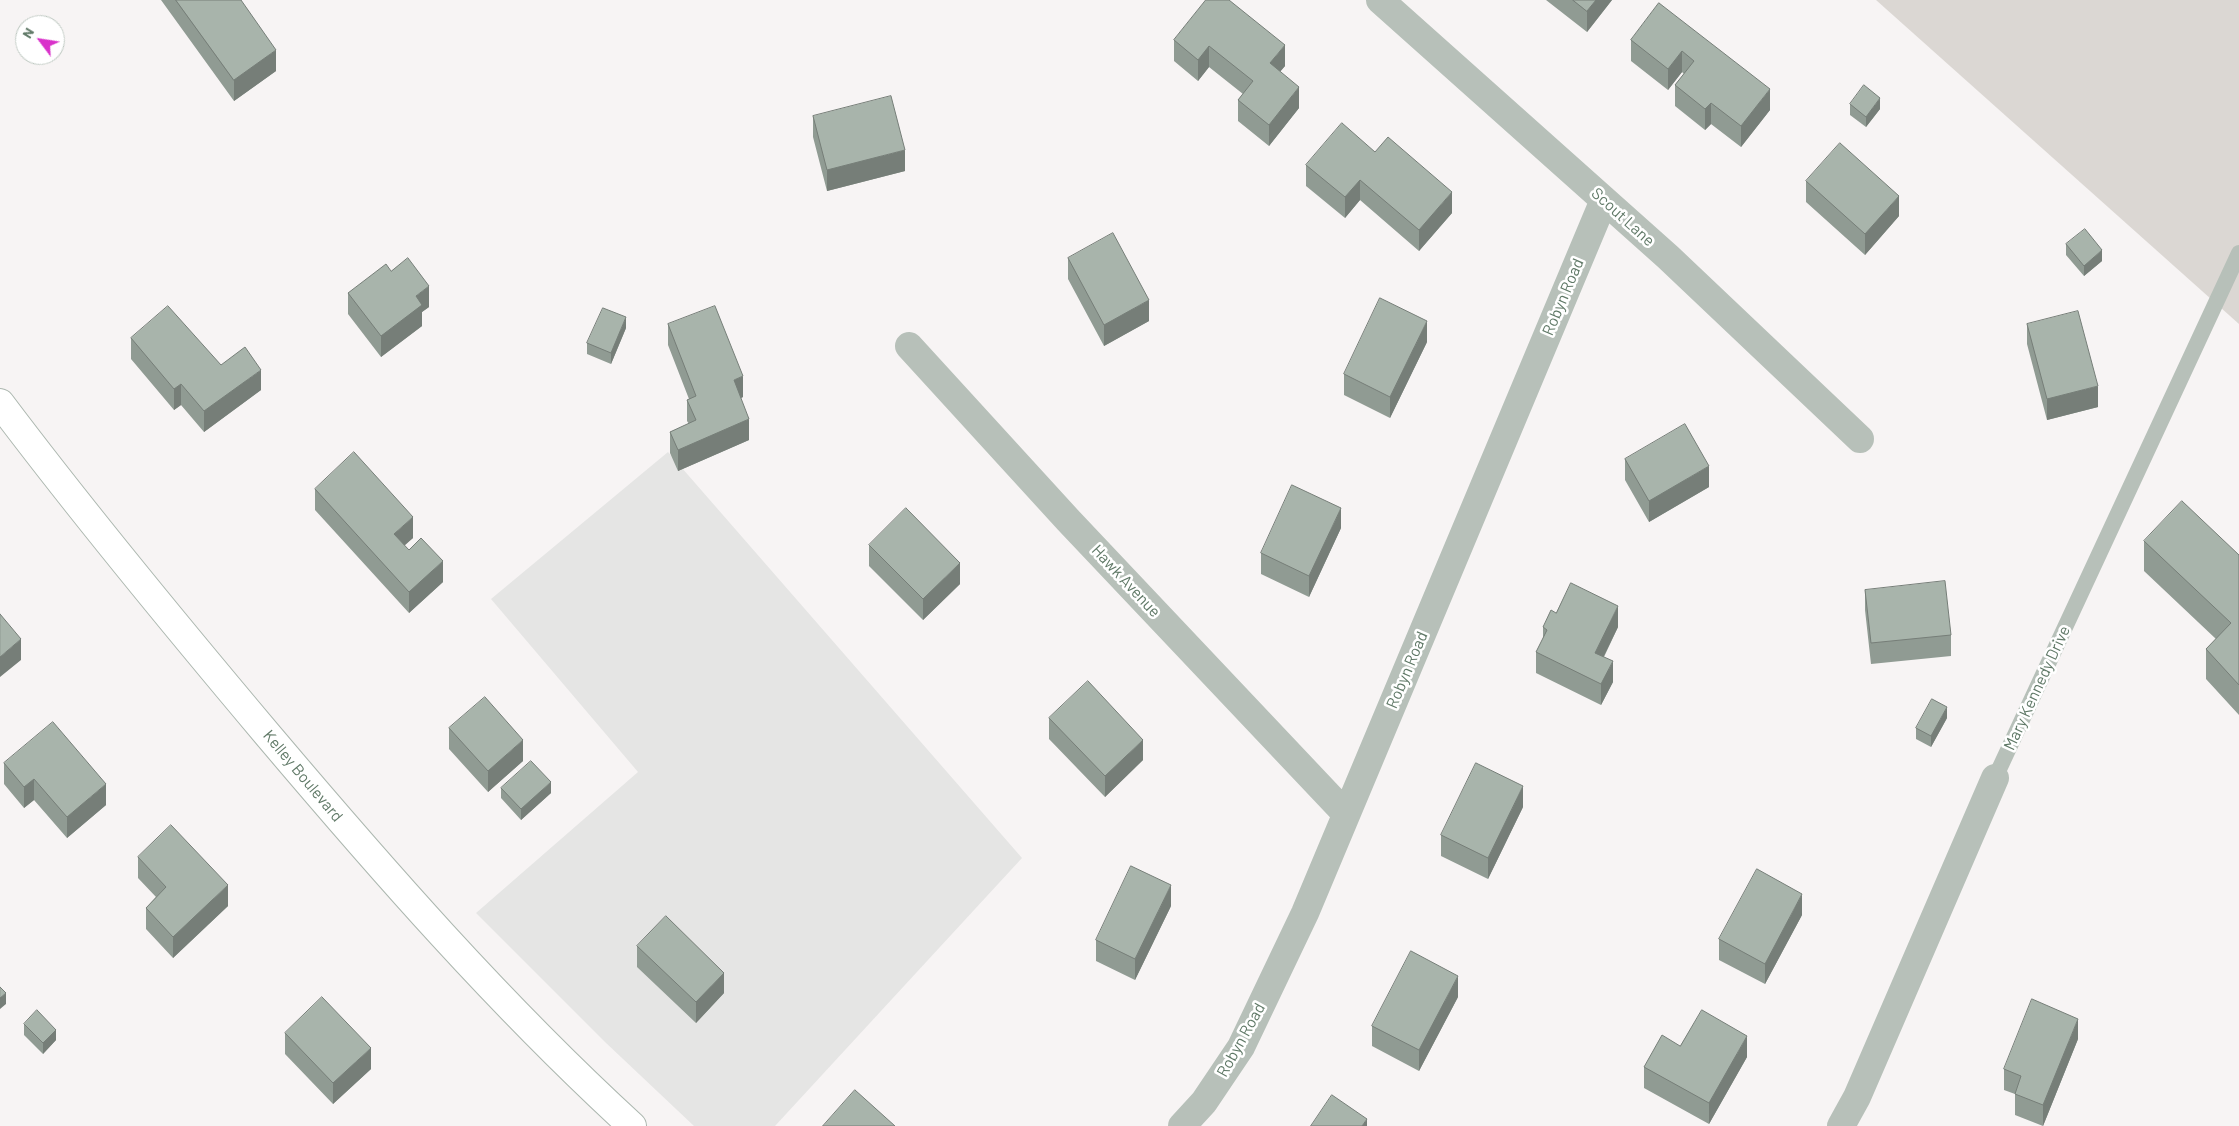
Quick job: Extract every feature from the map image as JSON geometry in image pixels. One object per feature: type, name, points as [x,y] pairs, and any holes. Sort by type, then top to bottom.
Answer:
[{"type":"main road","name":"Kelley Boulevard","points":[[0,403],[47,466],[210,666],[340,820],[485,982],[632,1126]]},
{"type":"street","name":"Scout Lane","points":[[1380,0],[1604,200],[1860,439]]},
{"type":"street","name":"Robyn Road","points":[[1182,1126],[1204,1102],[1241,1047],[1305,913],[1604,200]]},
{"type":"street","name":"Hawk Avenue","points":[[909,346],[1074,527],[1346,814]]},
{"type":"street","name":"Mary Kennedy Drive","points":[[1841,1126],[1857,1097],[1996,778]]},
{"type":"lane","name":"Mary Kennedy Drive","points":[[1996,778],[2239,253]]},
{"type":"shaded area","points":[[1876,0],[2239,0],[2239,324]]},
{"type":"shaded area","points":[[668,452],[1022,858],[775,1126],[694,1126],[605,1042],[476,913],[638,772],[491,599]]},
{"type":"building","points":[[176,0],[241,0],[276,50],[234,80]]},
{"type":"building","points":[[1206,0],[1229,0],[1285,45],[1270,63],[1299,87],[1269,125],[1238,100],[1253,81],[1209,46],[1198,60],[1174,40]]},
{"type":"building","points":[[1573,0],[1596,0],[1587,11]]},
{"type":"building","points":[[1659,3],[1770,89],[1741,126],[1711,103],[1705,109],[1675,85],[1694,61],[1682,51],[1668,69],[1631,40]]},
{"type":"building","points":[[1864,85],[1880,98],[1866,117],[1850,104]]},
{"type":"building","points":[[891,96],[905,150],[827,170],[813,116]]},
{"type":"building","points":[[1342,123],[1375,152],[1388,137],[1452,192],[1419,230],[1360,180],[1345,197],[1306,165]]},
{"type":"building","points":[[1840,143],[1899,196],[1865,234],[1806,181]]},
{"type":"building","points":[[2085,229],[2102,250],[2084,266],[2066,244]]},
{"type":"building","points":[[1113,233],[1149,300],[1104,325],[1068,258]]},
{"type":"building","points":[[408,258],[429,286],[416,296],[422,305],[381,336],[348,293],[386,264],[391,271]]},
{"type":"building","points":[[1380,298],[1427,321],[1390,397],[1344,374]]},
{"type":"building","points":[[168,306],[221,365],[245,347],[261,370],[204,411],[181,384],[174,389],[131,338]]},
{"type":"building","points":[[715,306],[743,376],[734,380],[749,419],[678,450],[670,432],[696,420],[687,400],[696,396],[668,324]]},
{"type":"building","points":[[603,308],[626,317],[611,353],[587,343]]},
{"type":"building","points":[[2078,311],[2098,386],[2047,399],[2027,324]]},
{"type":"building","points":[[1685,424],[1709,466],[1649,501],[1625,459]]},
{"type":"building","points":[[354,452],[413,517],[394,534],[409,550],[421,538],[443,561],[409,592],[315,489]]},
{"type":"building","points":[[1292,485],[1341,508],[1309,576],[1261,553]]},
{"type":"building","points":[[2182,501],[2239,555],[2239,685],[2206,649],[2231,623],[2144,541]]},
{"type":"building","points":[[906,508],[960,563],[923,599],[869,545]]},
{"type":"building","points":[[1945,581],[1951,635],[1871,643],[1865,590]]},
{"type":"building","points":[[1571,583],[1618,606],[1595,653],[1613,661],[1601,684],[1536,652],[1547,630],[1543,627],[1551,610],[1556,613]]},
{"type":"building","points":[[0,614],[21,639],[0,657]]},
{"type":"building","points":[[1088,681],[1143,740],[1105,776],[1049,718]]},
{"type":"building","points":[[485,697],[523,740],[488,771],[449,728]]},
{"type":"building","points":[[1932,699],[1947,707],[1931,736],[1916,728]]},
{"type":"building","points":[[53,722],[106,784],[67,817],[34,779],[24,787],[4,763]]},
{"type":"building","points":[[531,761],[551,782],[521,809],[501,788]]},
{"type":"building","points":[[1476,763],[1523,786],[1488,858],[1441,835]]},
{"type":"building","points":[[171,825],[228,885],[173,937],[146,908],[166,887],[138,857]]},
{"type":"building","points":[[1131,866],[1171,885],[1135,959],[1096,940]]},
{"type":"building","points":[[1757,869],[1802,894],[1765,964],[1719,939]]},
{"type":"building","points":[[666,916],[724,973],[696,1002],[637,946]]},
{"type":"building","points":[[1411,951],[1458,976],[1419,1050],[1372,1026]]},
{"type":"building","points":[[0,987],[6,993],[0,998]]},
{"type":"building","points":[[322,997],[371,1048],[333,1083],[285,1033]]},
{"type":"building","points":[[2032,999],[2078,1019],[2043,1105],[2015,1094],[2021,1076],[2004,1069]]},
{"type":"building","points":[[37,1010],[56,1030],[43,1043],[24,1024]]},
{"type":"building","points":[[1702,1010],[1747,1036],[1709,1103],[1644,1067],[1662,1035],[1680,1046]]},
{"type":"building","points":[[855,1090],[895,1126],[823,1126]]},
{"type":"building","points":[[1332,1095],[1367,1119],[1362,1126],[1311,1126]]}]
